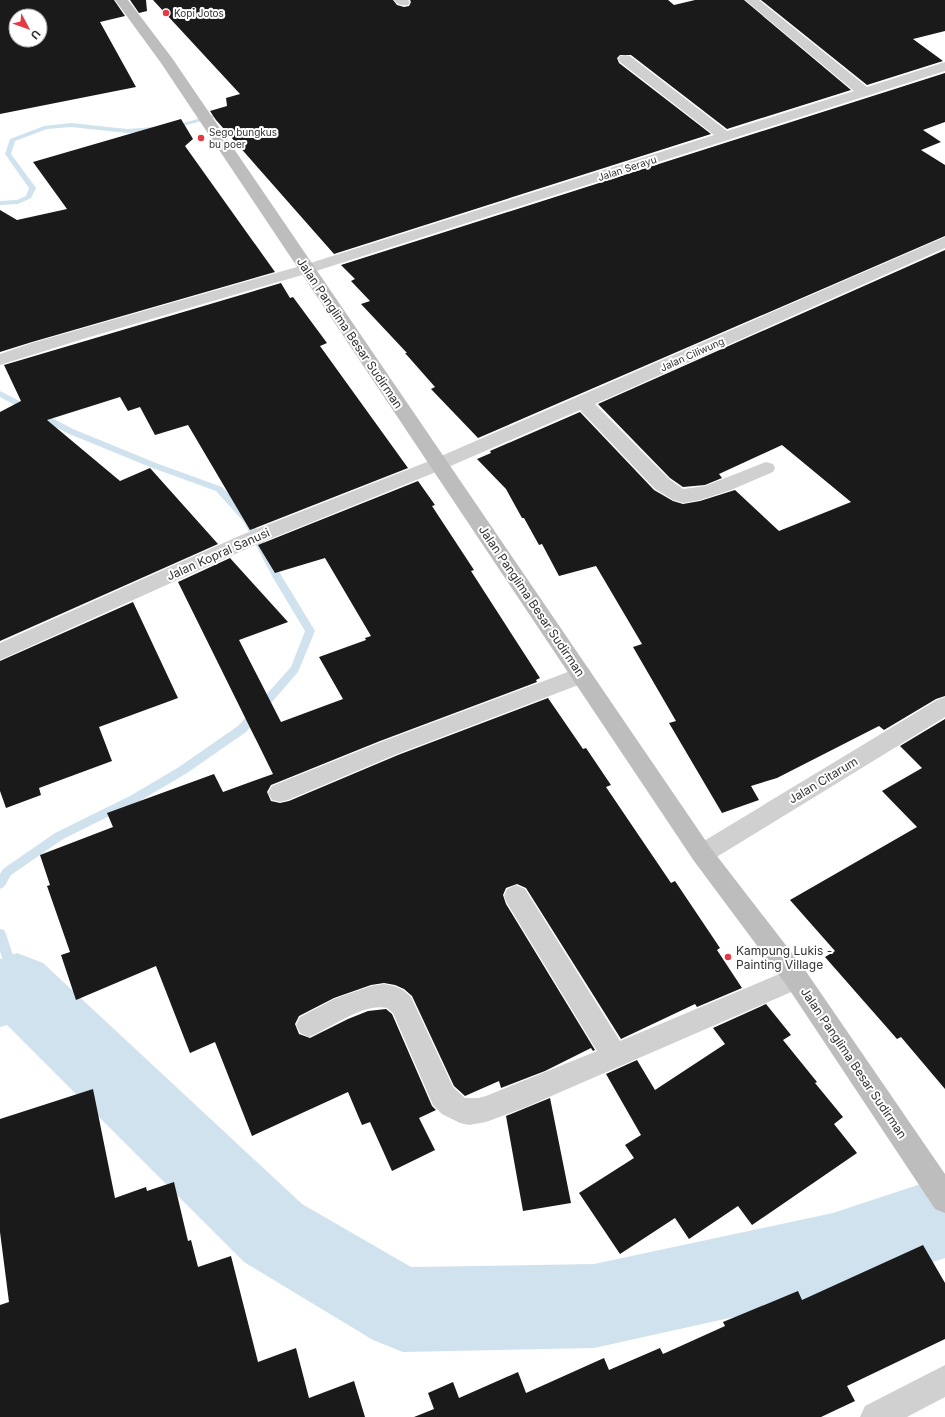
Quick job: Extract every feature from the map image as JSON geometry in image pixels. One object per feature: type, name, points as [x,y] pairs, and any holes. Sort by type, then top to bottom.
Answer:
[{"type":"main road","name":"Jalan Panglima Besar Sudirman","points":[[121,0],[167,61],[702,854],[796,978],[885,1108],[945,1200]]},
{"type":"street","points":[[751,0],[865,92]]},
{"type":"street","points":[[625,59],[725,137]]},
{"type":"street","name":"Jalan Serayu","points":[[0,360],[50,342],[308,269],[945,66]]},
{"type":"street","name":"Jalan Ciliwung","points":[[439,464],[945,242]]},
{"type":"street","points":[[583,402],[662,484],[670,491],[682,496],[692,496],[712,490],[766,468]]},
{"type":"street","name":"Jalan Kopral Sanusi","points":[[0,652],[255,538],[439,464]]},
{"type":"street","points":[[280,793],[389,748],[581,675]]},
{"type":"street","name":"Jalan Citarum","points":[[702,854],[945,706]]},
{"type":"street","points":[[516,896],[614,1055]]},
{"type":"street","points":[[309,1025],[362,1000],[384,995],[396,998],[402,1005],[443,1096],[451,1105],[460,1111],[478,1112],[516,1098],[796,978]]},
{"type":"street","points":[[876,1417],[945,1380]]},
{"type":"building","points":[[0,0],[114,0],[125,16],[100,22],[136,87],[0,114]]},
{"type":"building","points":[[130,0],[146,0],[147,11],[139,13]]},
{"type":"building","points":[[153,0],[393,0],[397,5],[404,7],[409,6],[411,2],[410,0],[668,0],[674,5],[695,0],[744,0],[851,90],[727,129],[631,55],[620,55],[617,58],[619,63],[711,134],[334,254],[216,120],[210,111],[227,106],[226,98],[240,94]]},
{"type":"building","points":[[761,0],[945,0],[945,31],[913,39],[943,61],[867,85]]},
{"type":"building","points":[[945,73],[945,122],[923,130],[941,142],[921,150],[945,165],[945,236],[478,438],[431,389],[435,387],[405,353],[407,353],[361,304],[370,301],[351,281],[355,279],[341,265]]},
{"type":"building","points":[[181,119],[193,139],[185,146],[275,272],[0,352],[0,210],[17,220],[67,209],[33,162]]},
{"type":"building","points":[[945,250],[945,696],[936,699],[884,730],[879,726],[777,778],[751,786],[759,800],[722,813],[669,723],[676,721],[633,647],[642,644],[596,566],[559,576],[542,544],[539,545],[506,489],[477,459],[491,453],[490,451],[580,412],[654,490],[673,501],[683,504],[700,501],[735,490],[779,531],[851,502],[782,445],[719,474],[722,478],[705,485],[683,487],[670,478],[598,404]]},
{"type":"building","points":[[281,283],[290,298],[293,297],[327,343],[320,346],[408,468],[250,530],[188,425],[155,435],[140,407],[128,411],[120,397],[47,420],[120,481],[150,468],[218,544],[0,641],[0,412],[21,401],[4,365]]},
{"type":"building","points":[[418,481],[435,505],[432,506],[474,570],[471,571],[540,678],[536,680],[537,682],[380,741],[271,785],[267,792],[271,801],[280,803],[289,801],[398,755],[548,698],[583,749],[586,748],[611,785],[606,787],[671,883],[675,881],[720,948],[717,950],[742,988],[697,1007],[695,1004],[621,1039],[526,888],[517,884],[506,888],[503,895],[506,904],[595,1050],[593,1051],[591,1048],[545,1071],[501,1088],[499,1081],[465,1096],[454,1086],[412,996],[404,989],[395,985],[384,983],[371,985],[334,998],[299,1016],[295,1024],[299,1034],[310,1038],[368,1011],[386,1009],[392,1014],[432,1106],[436,1110],[419,1118],[435,1150],[392,1171],[370,1122],[362,1125],[348,1092],[252,1136],[215,1042],[190,1053],[156,966],[76,1000],[61,955],[70,952],[47,886],[50,885],[40,855],[113,827],[107,813],[214,774],[223,792],[273,774],[178,582],[230,558],[288,622],[239,640],[281,722],[343,699],[319,657],[366,640],[365,638],[371,636],[325,558],[275,573],[258,545]]},
{"type":"building","points":[[133,602],[178,698],[99,727],[112,761],[39,788],[41,795],[6,808],[0,791],[0,661]]},
{"type":"building","points":[[945,719],[945,1089],[901,1037],[897,1039],[825,957],[835,951],[790,900],[917,827],[882,791],[922,768],[900,746]]},
{"type":"building","points":[[766,1004],[791,1035],[783,1040],[843,1117],[834,1124],[857,1153],[752,1225],[738,1206],[689,1239],[675,1218],[620,1254],[579,1193],[634,1158],[625,1145],[641,1135],[606,1074],[637,1060],[655,1090],[725,1044],[713,1028]]},
{"type":"building","points":[[93,1089],[115,1198],[146,1187],[147,1191],[174,1182],[188,1241],[191,1240],[198,1267],[231,1256],[258,1362],[296,1348],[309,1398],[354,1381],[365,1417],[0,1417],[0,1305],[9,1302],[0,1232],[0,1119]]},
{"type":"building","points":[[550,1098],[571,1203],[523,1211],[506,1116]]},
{"type":"building","points":[[923,1245],[945,1283],[945,1339],[847,1386],[855,1401],[821,1417],[414,1417],[434,1409],[428,1393],[453,1382],[459,1398],[518,1372],[526,1393],[604,1358],[609,1370],[660,1348],[663,1354],[725,1326],[723,1322],[798,1291],[802,1300]]},
{"type":"waterway","points":[[172,127],[226,113]]},
{"type":"waterway","points":[[0,203],[18,202],[29,197],[33,188],[8,154],[12,140],[46,127],[71,125],[127,131],[154,129]]},
{"type":"waterway","points":[[0,394],[70,431],[153,465],[219,489],[248,520],[277,576],[310,631],[295,669],[242,729],[183,770],[134,799],[59,836],[7,872],[0,884]]},
{"type":"waterway","points":[[0,934],[17,986]]},
{"type":"waterway","points":[[0,994],[17,986],[273,1233],[403,1310],[594,1306],[833,1254],[945,1217]]},
{"type":"place","name":"Kopi Jotos","points":[[166,13]]},
{"type":"place","name":"Sego bungkus bu poer","points":[[201,138]]},
{"type":"place","name":"Kampung Lukis - Painting Village","points":[[728,957]]}]
